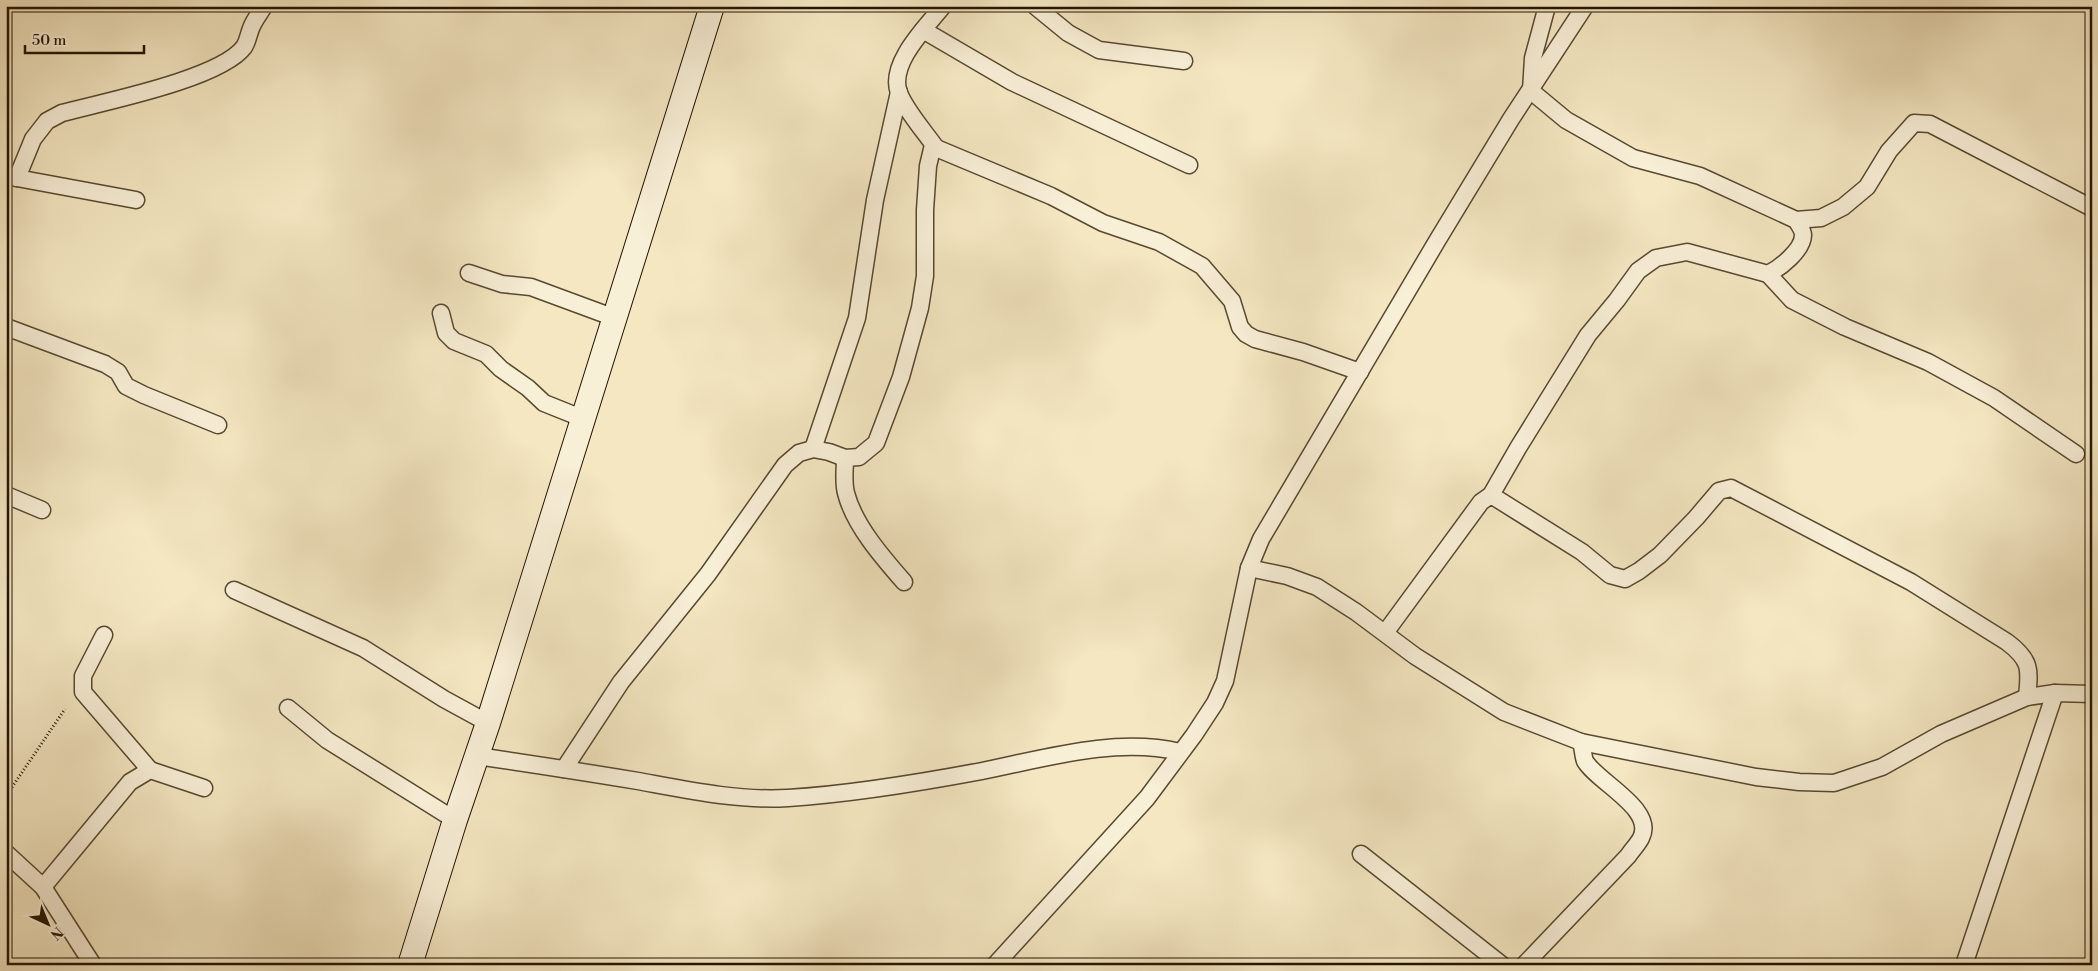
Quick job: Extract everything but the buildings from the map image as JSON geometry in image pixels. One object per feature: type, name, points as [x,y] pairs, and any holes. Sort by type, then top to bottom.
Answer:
[{"type":"main road","points":[[410,965],[584,419],[712,6]]},
{"type":"street","points":[[136,200],[11,176],[46,121],[62,113],[179,82],[209,70],[235,56],[245,46],[252,26],[264,6]]},
{"type":"street","points":[[812,449],[856,318],[875,200],[899,92],[898,79],[901,61],[943,6]]},
{"type":"street","points":[[1035,6],[1068,34],[1099,50],[1184,61]]},
{"type":"street","points":[[1531,91],[1533,58],[1547,6]]},
{"type":"street","points":[[995,965],[1147,798],[1215,703],[1225,681],[1248,568],[1262,540],[1511,119],[1585,6]]},
{"type":"street","points":[[923,30],[1012,82],[1189,165]]},
{"type":"street","points":[[1531,91],[1566,120],[1633,158],[1700,176],[1796,220],[1821,218],[1843,207],[1867,187],[1889,151],[1914,123],[1930,124],[2092,208]]},
{"type":"street","points":[[899,92],[936,148],[1052,196],[1103,223],[1159,242],[1202,266],[1232,301],[1240,327],[1246,334],[1255,339],[1303,352],[1360,372]]},
{"type":"street","points":[[564,768],[621,682],[708,574],[785,465],[799,454],[812,449],[829,452],[845,458],[859,457],[876,443],[914,337],[925,276],[925,210],[930,155],[932,149],[936,148]]},
{"type":"street","points":[[1768,274],[1782,267],[1802,242],[1803,233],[1796,220]]},
{"type":"street","points":[[1384,633],[1481,502],[1491,495],[1588,335],[1638,271],[1656,258],[1687,252],[1768,274],[1792,300],[1845,327],[1928,362],[1994,398],[2076,454]]},
{"type":"street","points":[[470,273],[502,284],[531,287],[615,318]]},
{"type":"street","points":[[441,313],[446,334],[454,341],[486,354],[501,369],[544,402],[584,419]]},
{"type":"street","points":[[6,327],[105,364],[118,372],[126,386],[144,396],[218,425]]},
{"type":"street","points":[[845,458],[845,492],[858,520],[874,549],[904,582]]},
{"type":"street","points":[[1491,495],[1582,552],[1610,575],[1625,579],[1660,556],[1696,518],[1718,491],[1731,488],[1911,582],[2007,642],[2021,653],[2026,663],[2029,675],[2027,697]]},
{"type":"street","points":[[6,495],[42,510]]},
{"type":"street","points":[[1248,568],[1287,576],[1317,587],[1356,612],[1415,656],[1504,712],[1582,742],[1756,777],[1834,784],[1882,767],[1941,734],[2027,697],[2055,693],[2092,694]]},
{"type":"street","points":[[234,590],[363,648],[444,699],[488,723]]},
{"type":"street","points":[[104,635],[83,676],[83,692],[150,770],[204,788]]},
{"type":"street","points":[[1964,965],[2055,693]]},
{"type":"street","points":[[288,708],[327,740],[455,820]]},
{"type":"street","points":[[1524,965],[1628,856],[1642,836],[1643,822],[1630,802],[1607,784],[1585,761],[1582,742]]},
{"type":"street","points":[[477,756],[564,768],[695,791],[772,799],[845,794],[1089,751],[1161,747],[1180,752]]},
{"type":"street","points":[[43,887],[130,782],[150,770]]},
{"type":"street","points":[[6,853],[43,887],[92,965]]},
{"type":"street","points":[[1361,854],[1502,965]]},
{"type":"path","points":[[6,796],[65,709]]}]
